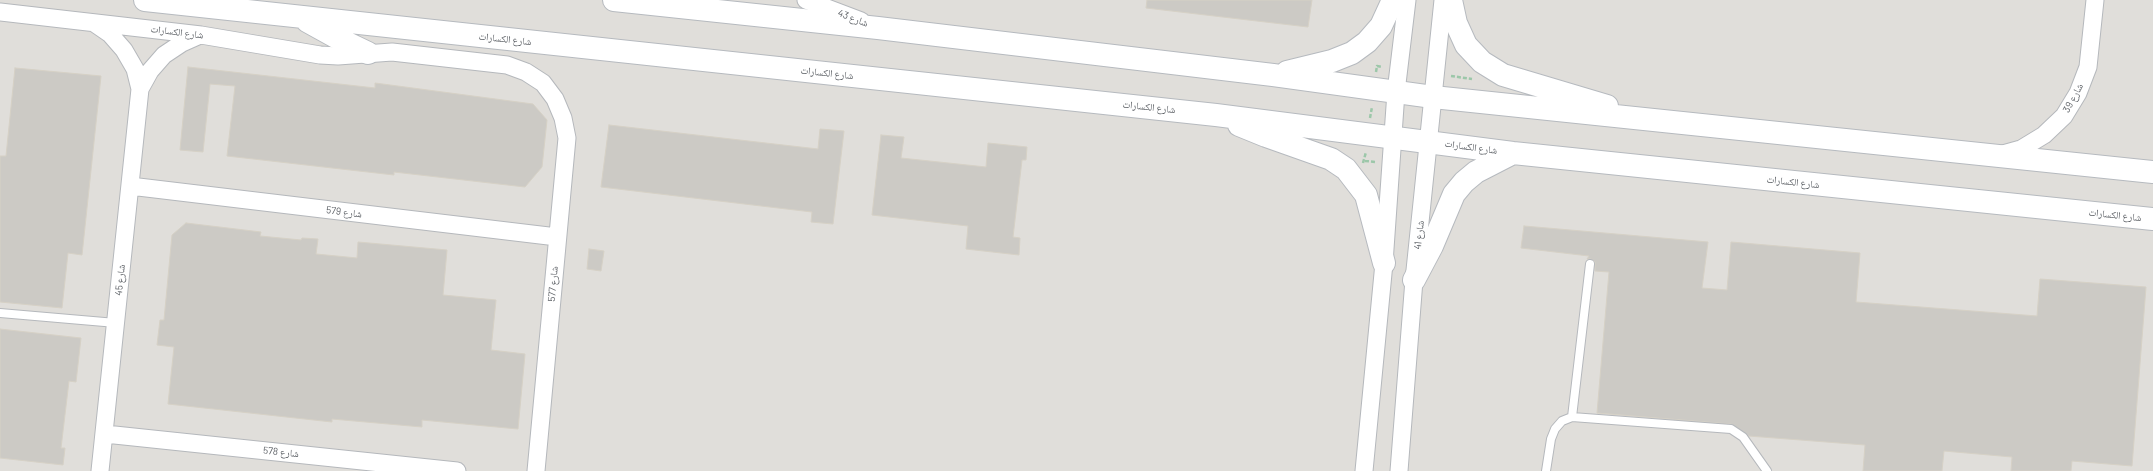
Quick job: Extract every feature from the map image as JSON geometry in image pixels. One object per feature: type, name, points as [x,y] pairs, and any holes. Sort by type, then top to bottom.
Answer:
[{"type":"street","name":"شارع الكسارات","points":[[146,0],[1216,114],[1512,153],[2153,219]]},
{"type":"street","points":[[614,0],[878,28],[1273,75],[1433,97],[2153,172]]},
{"type":"street","name":"شارع 43","points":[[806,0],[878,28]]},
{"type":"street","points":[[1273,75],[1332,62],[1352,53],[1367,42],[1382,26],[1393,0]]},
{"type":"street","points":[[1364,471],[1384,263],[1396,92],[1407,0]]},
{"type":"street","name":"شارع 41","points":[[1399,471],[1414,280],[1443,0]]},
{"type":"street","points":[[1451,0],[1456,23],[1466,45],[1482,62],[1503,75],[1572,95],[1644,119]]},
{"type":"street","name":"شارع 39","points":[[1995,155],[2021,149],[2044,135],[2064,116],[2075,99],[2088,67],[2095,0]]},
{"type":"street","name":"شارع الكسارات","points":[[0,12],[93,21],[201,35],[320,55],[338,56],[392,52],[507,65],[526,72],[543,83],[556,99]]},
{"type":"street","points":[[301,17],[368,53]]},
{"type":"street","name":"شارع 45","points":[[93,21],[110,34],[124,50],[135,69],[140,89],[100,471]]},
{"type":"street","name":"شارع 45","points":[[140,89],[150,71],[164,55],[182,43],[201,35]]},
{"type":"street","name":"شارع 577","points":[[536,471],[566,138],[564,118],[556,99]]},
{"type":"street","points":[[1216,114],[1266,136],[1331,159],[1346,168],[1366,195],[1384,263]]},
{"type":"street","points":[[1414,280],[1432,246],[1454,194],[1464,182],[1476,172],[1512,153]]},
{"type":"street","name":"شارع 579","points":[[130,186],[557,237]]},
{"type":"street","name":"شارع 578","points":[[104,434],[456,471]]},
{"type":"lane","points":[[1572,417],[1590,264]]},
{"type":"lane","points":[[0,314],[116,323]]},
{"type":"lane","points":[[1546,471],[1551,438],[1555,429],[1562,421],[1572,417],[1731,430],[1743,437],[1767,471]]},
{"type":"shaded area","points":[[0,0],[2153,0],[2153,471],[0,471]]},
{"type":"building","points":[[1147,0],[1312,0],[1308,27],[1146,8]]},
{"type":"building","points":[[188,67],[375,88],[375,83],[533,104],[547,120],[542,167],[525,187],[394,172],[394,175],[227,156],[235,86],[210,84],[203,152],[180,150]]},
{"type":"building","points":[[15,68],[101,76],[82,255],[68,253],[62,308],[0,302],[0,156],[6,156]]},
{"type":"building","points":[[609,125],[818,149],[820,129],[844,131],[833,224],[811,222],[812,212],[601,187]]},
{"type":"building","points":[[881,135],[904,137],[901,158],[986,167],[988,143],[1027,147],[1026,160],[1022,160],[1013,237],[1020,238],[1019,255],[966,249],[968,226],[872,215]]},
{"type":"building","points":[[186,223],[261,232],[260,236],[301,240],[302,238],[318,239],[316,254],[357,258],[358,242],[447,250],[443,295],[496,300],[491,350],[525,354],[518,429],[422,420],[422,427],[332,419],[332,422],[168,404],[174,347],[157,345],[160,320],[164,320],[172,235]]},
{"type":"building","points":[[1524,226],[1708,242],[1702,288],[1727,290],[1731,242],[1860,253],[1856,302],[2037,316],[2040,279],[2146,287],[2132,466],[2072,461],[2071,471],[2011,471],[2012,457],[1944,451],[1942,471],[1863,471],[1865,445],[1749,436],[1731,424],[1597,413],[1609,272],[1595,271],[1595,262],[1591,259],[1587,259],[1589,256],[1521,248]]},
{"type":"building","points":[[589,249],[604,251],[601,271],[587,269]]},
{"type":"building","points":[[0,329],[81,338],[76,382],[69,381],[61,448],[65,448],[63,465],[0,458]]}]
